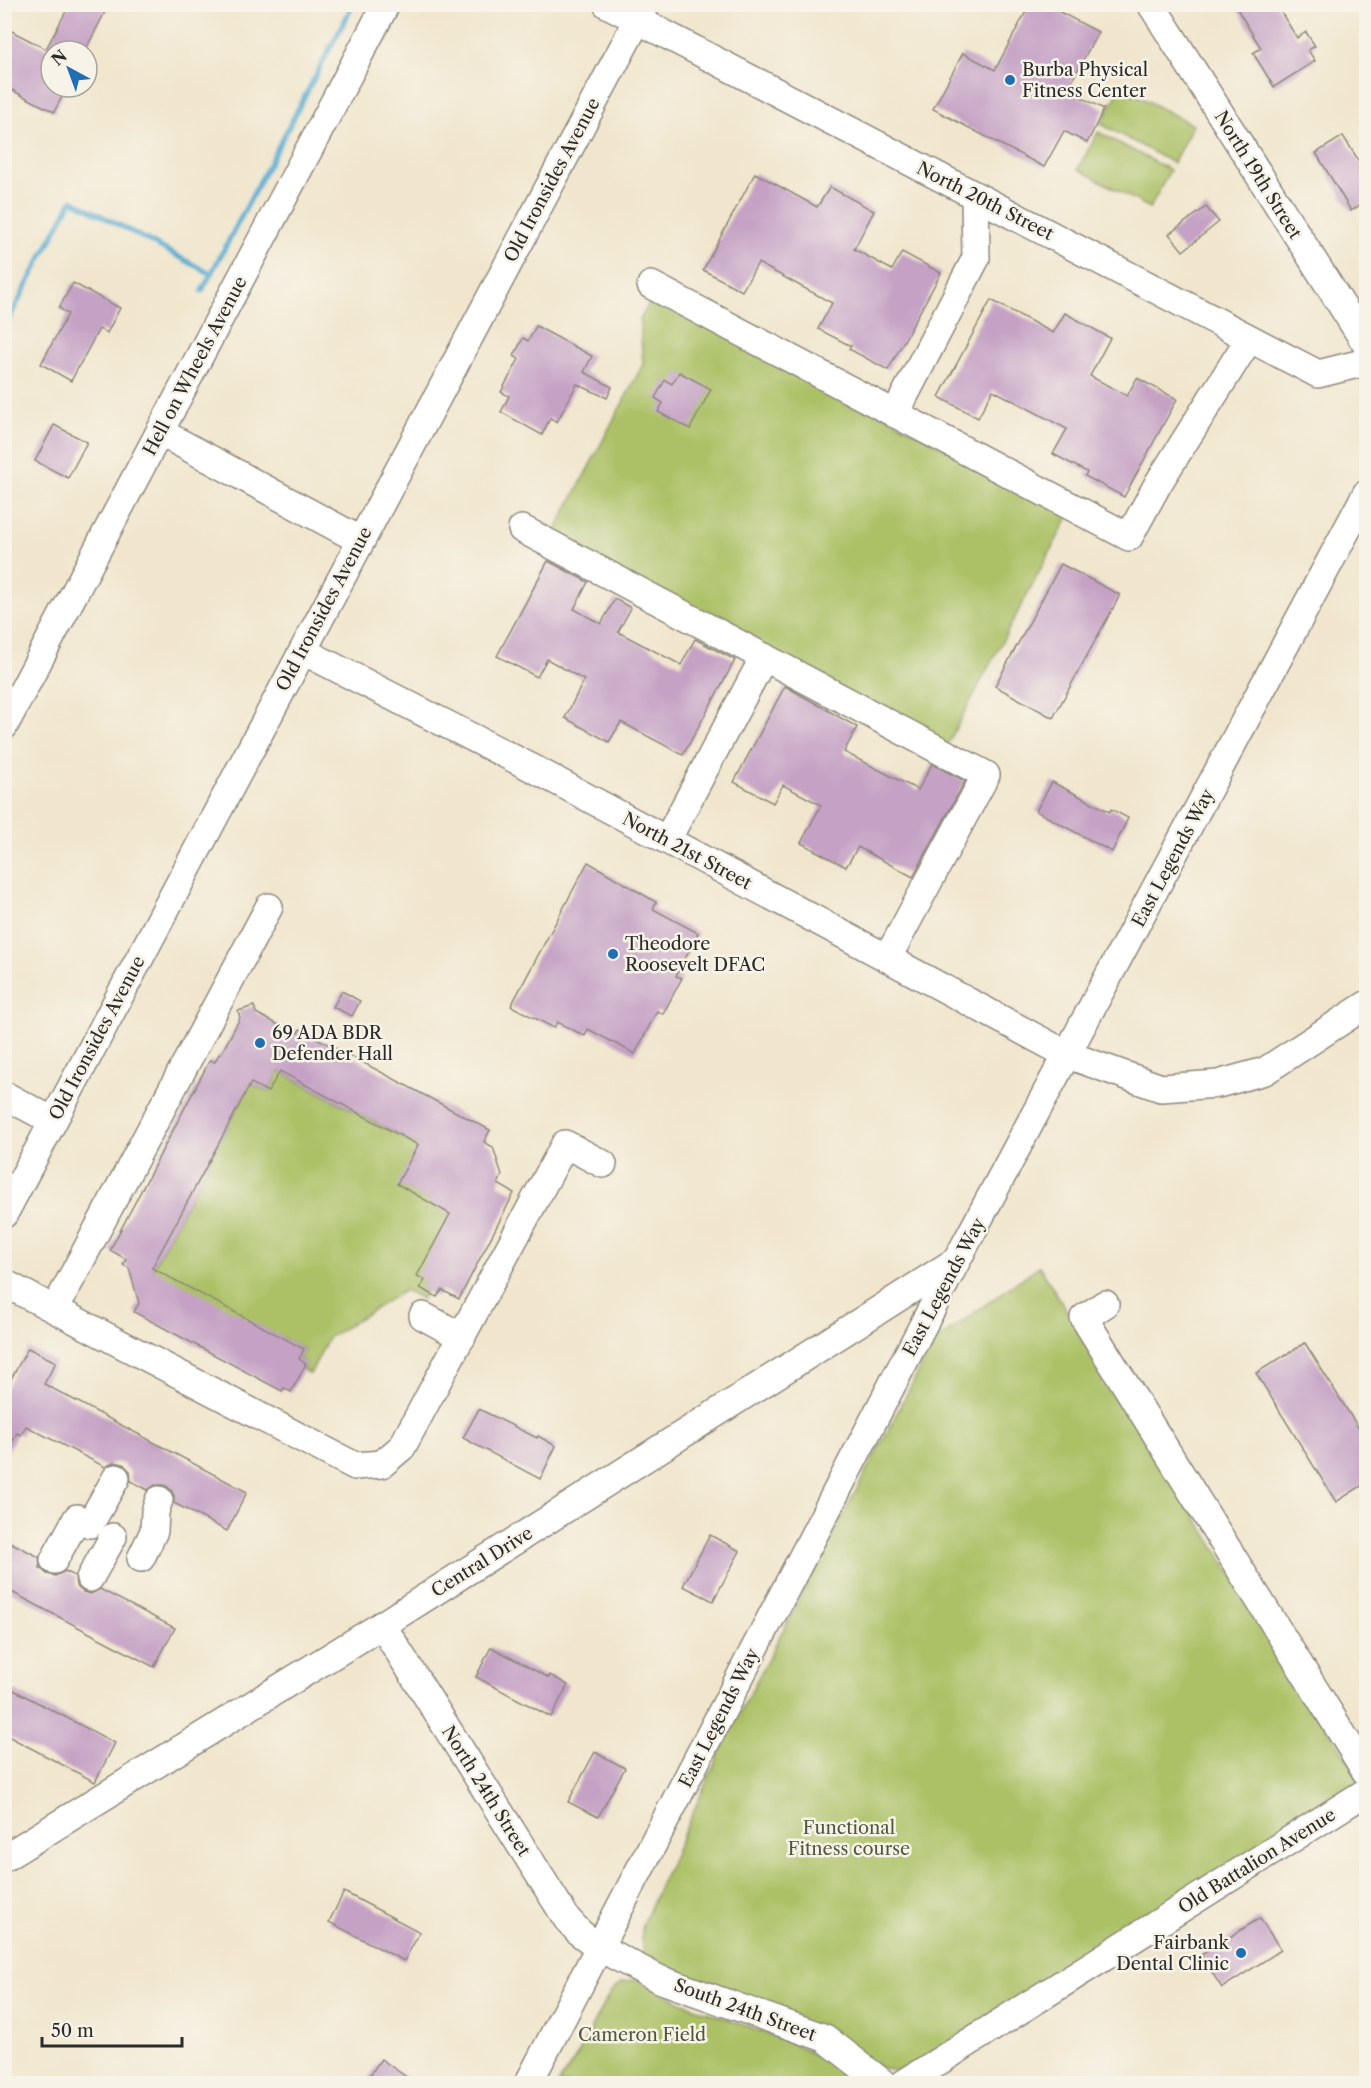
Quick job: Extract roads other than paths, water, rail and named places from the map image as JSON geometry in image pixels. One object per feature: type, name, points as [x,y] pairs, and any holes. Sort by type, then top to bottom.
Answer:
[{"type":"street","name":"Hell on Wheels Avenue","points":[[4,726],[386,4]]},
{"type":"street","name":"North 20th Street","points":[[607,4],[641,13],[975,196],[1318,375],[1366,362]]},
{"type":"street","name":"North 19th Street","points":[[1151,4],[1366,344]]},
{"type":"street","name":"Old Ironsides Avenue","points":[[4,1214],[641,13]]},
{"type":"street","points":[[895,414],[976,258],[975,196]]},
{"type":"street","points":[[651,285],[1129,537],[1159,482],[1249,339]]},
{"type":"street","points":[[160,432],[360,540]]},
{"type":"street","name":"East Legends Way","points":[[528,2084],[957,1260],[1366,494]]},
{"type":"street","points":[[522,529],[986,775],[888,957]]},
{"type":"street","name":"North 21st Street","points":[[303,651],[538,771],[1068,1055]]},
{"type":"street","points":[[667,840],[764,657]]},
{"type":"street","points":[[55,1309],[269,907]]},
{"type":"street","points":[[1068,1055],[1161,1088],[1218,1084],[1265,1071],[1366,1005]]},
{"type":"street","points":[[4,1095],[53,1121]]},
{"type":"street","points":[[4,1283],[355,1466],[382,1464],[402,1447],[565,1144],[603,1164]]},
{"type":"street","name":"Central Drive","points":[[4,1858],[382,1625],[957,1260]]},
{"type":"street","points":[[1105,1304],[1084,1318],[1366,1772]]},
{"type":"street","points":[[423,1316],[462,1337]]},
{"type":"street","points":[[90,1578],[94,1526],[116,1478]]},
{"type":"street","points":[[141,1558],[154,1530],[155,1512],[159,1500]]},
{"type":"street","points":[[54,1560],[94,1526]]},
{"type":"street","name":"North 24th Street","points":[[382,1625],[567,1919],[580,1933],[600,1948]]},
{"type":"street","name":"Old Battalion Avenue","points":[[903,2084],[1366,1792]]},
{"type":"street","name":"South 24th Street","points":[[600,1948],[660,1979],[825,2038],[884,2084]]},
{"type":"waterway","points":[[202,291],[353,5]]},
{"type":"waterway","points":[[4,328],[72,200],[211,274]]},
{"type":"place","name":"Burba Physical Fitness Center","points":[[1010,80]]},
{"type":"place","name":"Theodore Roosevelt DFAC","points":[[613,954]]},
{"type":"place","name":"69 ADA BDR Defender Hall","points":[[260,1043]]},
{"type":"place","name":"Fairbank Dental Clinic","points":[[1241,1953]]},
{"type":"park label","name":"Functional Fitness course","points":[[849,1838]]},
{"type":"park label","name":"Cameron Field","points":[[642,2035]]}]
